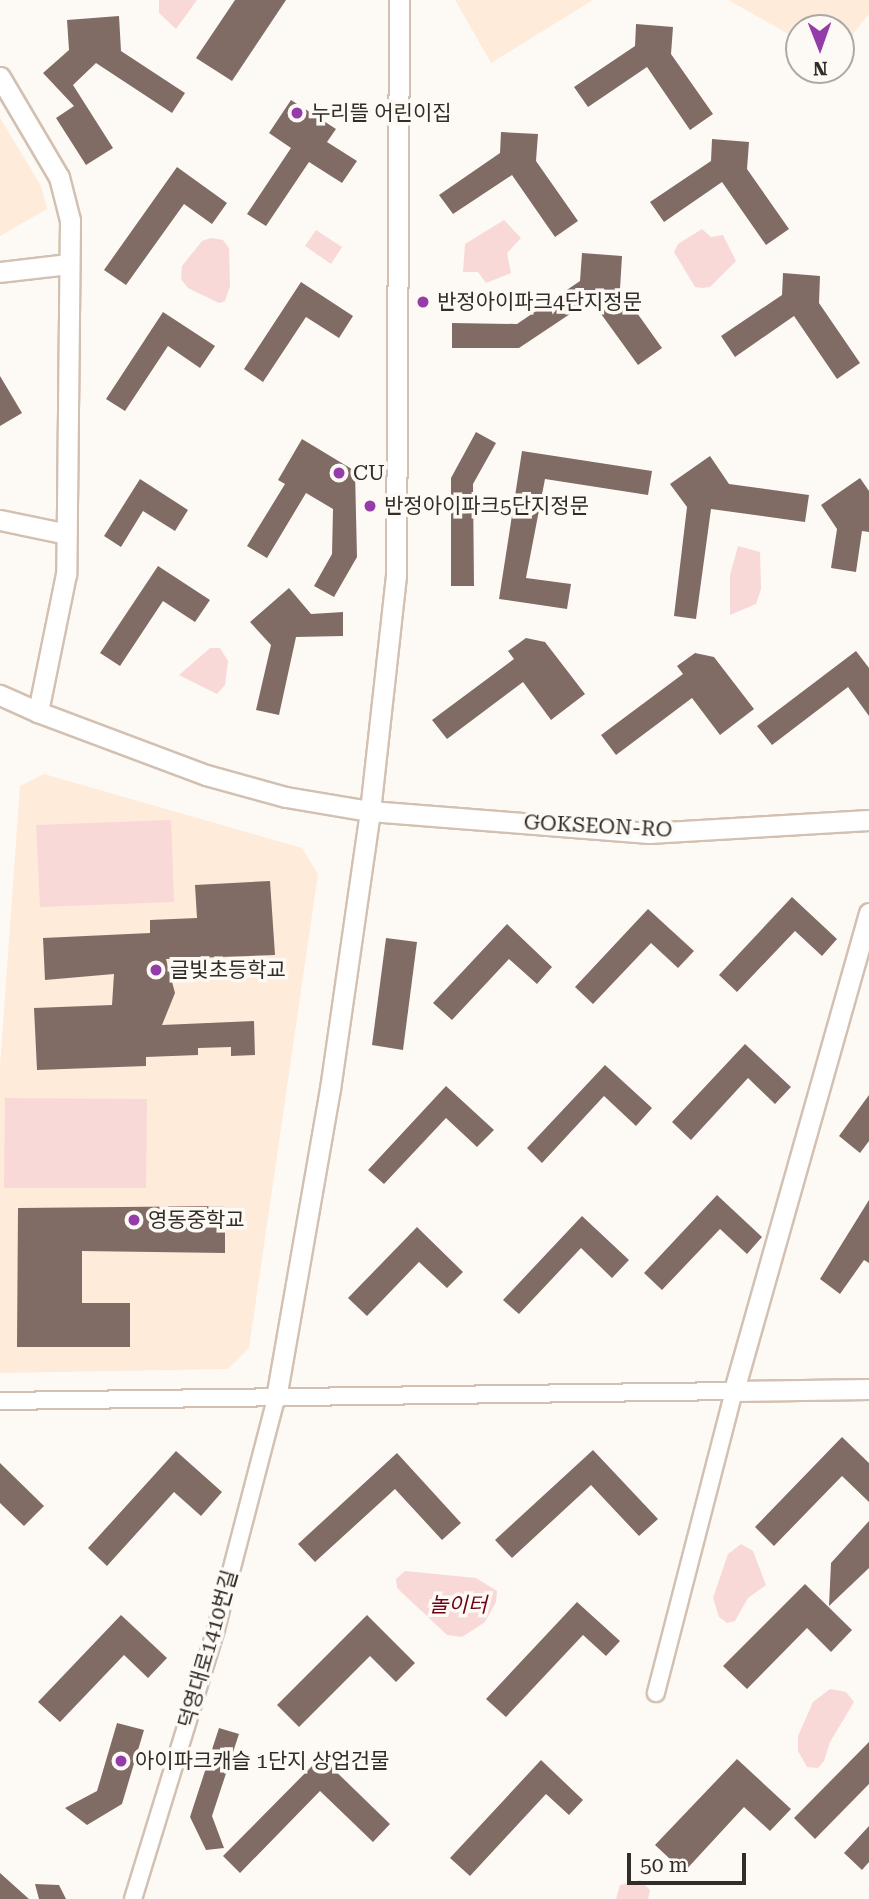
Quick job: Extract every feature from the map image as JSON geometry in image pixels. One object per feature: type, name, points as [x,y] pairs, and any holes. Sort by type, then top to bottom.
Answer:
[{"type":"street","points":[[276,1398],[330,1088],[370,811],[396,576],[399,0]]},
{"type":"street","points":[[0,77],[60,177],[70,220],[66,574],[38,712]]},
{"type":"street","points":[[0,272],[68,264]]},
{"type":"street","points":[[0,520],[67,534]]},
{"type":"street","name":"GOKSEON-RO","points":[[0,695],[206,775],[286,797],[370,811],[649,833],[869,820]]},
{"type":"street","points":[[656,1693],[734,1391],[869,913]]},
{"type":"street","points":[[0,1401],[869,1389]]},
{"type":"street","name":"덕영대로1410번길","points":[[133,1899],[216,1629],[276,1398]]},
{"type":"shaded area","points":[[455,0],[593,0],[491,63]]},
{"type":"shaded area","points":[[728,0],[869,0],[869,14],[855,32],[855,14],[785,14],[785,32]]},
{"type":"shaded area","points":[[0,118],[41,186],[47,209],[0,236]]},
{"type":"shaded area","points":[[44,774],[302,848],[318,874],[249,1348],[228,1369],[0,1373],[0,1066],[20,786]]},
{"type":"green space","points":[[159,0],[197,0],[176,29],[159,13]]},
{"type":"green space","points":[[504,220],[521,238],[507,253],[511,273],[486,283],[478,272],[463,272],[465,244]]},
{"type":"green space","points":[[702,229],[711,237],[723,235],[736,261],[710,287],[702,288],[695,287],[674,252],[678,244]]},
{"type":"green space","points":[[316,230],[342,247],[331,264],[305,246]]},
{"type":"green space","points":[[211,238],[223,240],[229,248],[230,286],[225,301],[219,303],[188,288],[181,279],[182,266],[202,241]]},
{"type":"green space","points":[[738,546],[760,552],[761,589],[756,604],[730,615],[730,575]]},
{"type":"green space","points":[[210,648],[220,648],[228,661],[225,685],[217,694],[179,675]]},
{"type":"green space","points":[[171,820],[174,902],[40,907],[36,825]]},
{"type":"green space","points":[[5,1098],[147,1099],[146,1188],[4,1188]]},
{"type":"green space","points":[[741,1544],[753,1551],[766,1585],[748,1598],[735,1621],[727,1623],[719,1617],[713,1598],[728,1554]]},
{"type":"green space","name":"놀이터","points":[[405,1571],[476,1578],[497,1591],[496,1602],[485,1622],[462,1637],[447,1635],[397,1588],[396,1579]]},
{"type":"green space","points":[[830,1689],[846,1692],[854,1702],[830,1742],[824,1761],[818,1768],[807,1767],[798,1751],[798,1736],[813,1702]]},
{"type":"green space","points":[[640,1880],[650,1890],[648,1899],[616,1899],[620,1885]]},
{"type":"building","points":[[235,0],[286,0],[232,81],[196,58]]},
{"type":"building","points":[[119,16],[121,51],[185,93],[172,113],[96,63],[73,85],[113,148],[86,165],[56,118],[74,106],[43,73],[69,50],[67,20]]},
{"type":"building","points":[[636,24],[673,27],[671,54],[713,114],[690,130],[647,67],[588,107],[574,87],[635,46]]},
{"type":"building","points":[[291,100],[336,129],[327,142],[357,161],[342,183],[309,162],[266,226],[247,214],[291,148],[269,133]]},
{"type":"building","points":[[501,132],[538,134],[536,161],[578,221],[555,237],[512,175],[453,214],[439,195],[500,153]]},
{"type":"building","points":[[712,139],[749,142],[747,169],[789,229],[766,245],[722,182],[664,222],[650,202],[711,161]]},
{"type":"building","points":[[177,167],[227,203],[212,224],[184,204],[126,285],[104,270]]},
{"type":"building","points":[[582,253],[622,256],[620,289],[662,348],[638,365],[591,300],[519,348],[452,348],[452,323],[517,324],[580,281]]},
{"type":"building","points":[[783,273],[820,276],[819,303],[860,363],[837,379],[794,316],[735,357],[721,336],[782,295]]},
{"type":"building","points":[[301,282],[353,316],[339,338],[306,317],[263,382],[244,369]]},
{"type":"building","points":[[163,312],[215,346],[200,368],[168,346],[125,411],[106,399]]},
{"type":"building","points":[[0,376],[22,413],[0,426]]},
{"type":"building","points":[[476,432],[496,443],[473,484],[474,586],[451,586],[451,478]]},
{"type":"building","points":[[302,439],[355,471],[357,557],[334,597],[314,586],[332,554],[333,509],[306,493],[267,558],[247,546],[285,484],[278,480]]},
{"type":"building","points":[[522,451],[652,471],[648,495],[545,479],[526,578],[571,584],[567,609],[499,599]]},
{"type":"building","points":[[710,456],[729,484],[809,495],[805,522],[711,509],[696,619],[674,616],[687,507],[670,484]]},
{"type":"building","points":[[860,478],[869,491],[869,532],[862,531],[856,572],[831,568],[837,529],[821,505]]},
{"type":"building","points":[[140,479],[188,510],[175,531],[143,511],[121,547],[104,536]]},
{"type":"building","points":[[158,566],[210,600],[195,622],[163,601],[120,666],[100,653]]},
{"type":"building","points":[[289,588],[311,614],[343,612],[343,636],[296,637],[279,715],[256,710],[271,645],[250,622]]},
{"type":"building","points":[[526,638],[545,642],[585,694],[551,720],[523,682],[447,739],[432,720],[514,659],[508,651]]},
{"type":"building","points":[[856,651],[869,668],[869,716],[848,687],[772,745],[757,726]]},
{"type":"building","points":[[695,653],[714,657],[754,709],[720,735],[692,698],[616,755],[601,735],[683,674],[677,666]]},
{"type":"building","points":[[270,881],[275,955],[166,959],[175,993],[162,1025],[254,1021],[255,1055],[231,1056],[231,1047],[198,1048],[198,1055],[146,1057],[146,1066],[37,1070],[34,1008],[112,1005],[114,974],[45,980],[43,938],[150,933],[150,920],[197,918],[195,885]]},
{"type":"building","points":[[792,897],[837,939],[822,956],[795,931],[737,992],[719,975]]},
{"type":"building","points":[[648,909],[694,951],[678,968],[651,943],[593,1004],[575,987]]},
{"type":"building","points":[[507,924],[552,967],[537,984],[509,959],[452,1020],[433,1003]]},
{"type":"building","points":[[386,938],[417,942],[403,1050],[372,1045]]},
{"type":"building","points":[[745,1044],[791,1087],[775,1104],[748,1078],[691,1140],[672,1122]]},
{"type":"building","points":[[605,1065],[652,1108],[636,1126],[604,1096],[542,1163],[527,1148]]},
{"type":"building","points":[[446,1086],[494,1130],[477,1147],[446,1118],[384,1184],[368,1170]]},
{"type":"building","points":[[869,1095],[869,1141],[860,1153],[839,1136]]},
{"type":"building","points":[[717,1195],[762,1237],[747,1254],[720,1229],[662,1290],[644,1273]]},
{"type":"building","points":[[869,1200],[869,1263],[864,1260],[840,1294],[820,1279]]},
{"type":"building","points":[[225,1206],[225,1253],[82,1251],[82,1303],[130,1303],[130,1347],[17,1347],[18,1208]]},
{"type":"building","points":[[582,1216],[629,1260],[612,1278],[581,1248],[519,1314],[503,1300]]},
{"type":"building","points":[[417,1227],[463,1272],[447,1288],[419,1262],[367,1316],[348,1298]]},
{"type":"building","points":[[842,1437],[869,1463],[869,1502],[842,1476],[774,1546],[755,1527]]},
{"type":"building","points":[[593,1450],[658,1519],[639,1536],[591,1485],[512,1558],[495,1540]]},
{"type":"building","points":[[176,1451],[222,1492],[201,1516],[174,1492],[107,1566],[88,1548]]},
{"type":"building","points":[[397,1453],[461,1523],[442,1540],[395,1489],[315,1562],[298,1544]]},
{"type":"building","points":[[0,1463],[44,1506],[24,1526],[0,1503]]},
{"type":"building","points":[[869,1521],[869,1568],[829,1606],[831,1563]]},
{"type":"building","points":[[805,1584],[852,1630],[831,1652],[807,1628],[747,1689],[723,1666]]},
{"type":"building","points":[[577,1602],[620,1641],[606,1656],[583,1635],[506,1717],[486,1699]]},
{"type":"building","points":[[121,1615],[167,1658],[148,1678],[124,1655],[60,1722],[38,1702]]},
{"type":"building","points":[[367,1615],[415,1663],[396,1682],[370,1656],[299,1727],[277,1705]]},
{"type":"building","name":"아이파크캐슬 1단지 상업건물","points":[[117,1723],[144,1730],[122,1804],[87,1825],[65,1808],[97,1791]]},
{"type":"building","points":[[219,1728],[239,1734],[212,1816],[224,1848],[206,1850],[190,1817]]},
{"type":"building","points":[[869,1742],[869,1784],[815,1839],[794,1818]]},
{"type":"building","points":[[321,1757],[390,1824],[373,1842],[320,1791],[240,1873],[223,1856]]},
{"type":"building","points":[[737,1759],[791,1809],[770,1831],[744,1807],[684,1872],[655,1845]]},
{"type":"building","points":[[541,1760],[583,1800],[569,1815],[546,1794],[470,1876],[450,1858]]},
{"type":"building","points":[[869,1826],[869,1862],[862,1870],[844,1853]]},
{"type":"building","points":[[0,1873],[29,1899],[0,1899]]},
{"type":"building","points":[[35,1884],[59,1885],[66,1899],[39,1899]]},
{"type":"place","name":"누리뜰 어린이집","points":[[297,113]]},
{"type":"place","name":"반정아이파크4단지정문","points":[[423,302]]},
{"type":"place","name":"CU","points":[[339,473]]},
{"type":"place","name":"반정아이파크5단지정문","points":[[370,506]]},
{"type":"place","name":"글빛초등학교","points":[[156,970]]},
{"type":"place","name":"영동중학교","points":[[134,1220]]},
{"type":"place","name":"아이파크캐슬 1단지 상업건물","points":[[121,1761]]}]
